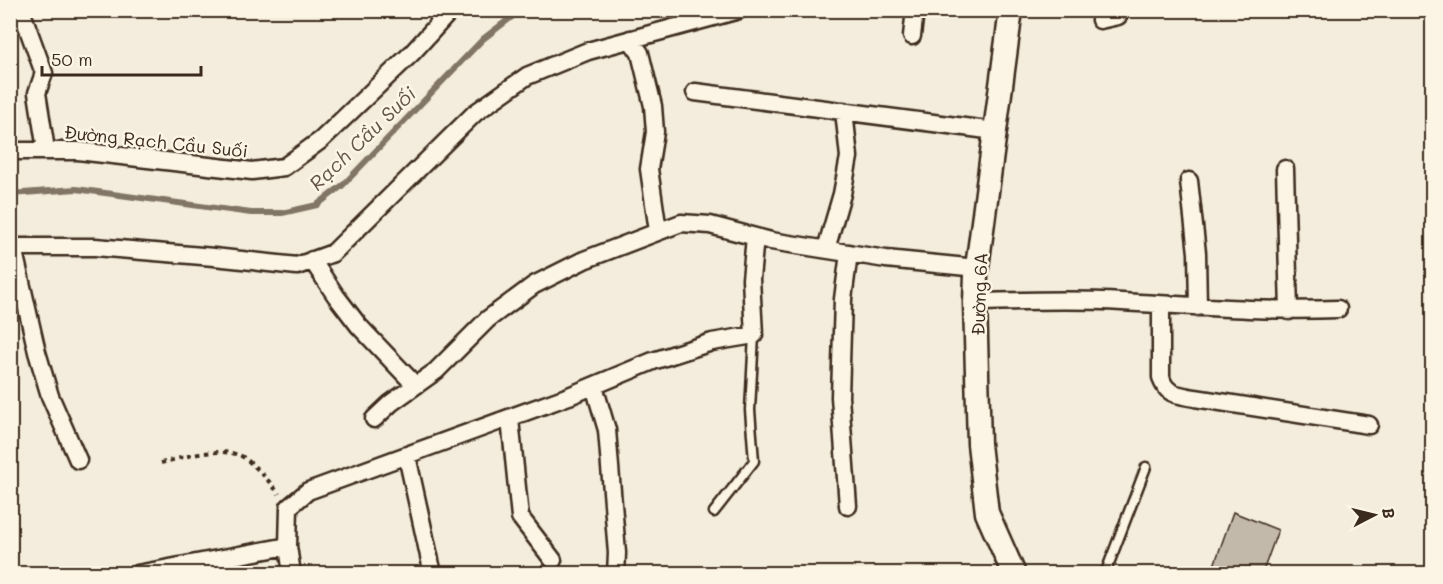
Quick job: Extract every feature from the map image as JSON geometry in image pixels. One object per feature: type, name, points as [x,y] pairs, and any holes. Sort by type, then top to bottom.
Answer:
[{"type":"street","points":[[21,10],[44,73],[38,93],[46,150]]},
{"type":"street","name":"Đường Rạch Cầu Suối","points":[[10,151],[89,152],[252,171],[284,167],[321,140],[413,52],[451,10]]},
{"type":"street","points":[[78,460],[50,396],[12,247],[95,247],[297,266],[333,253],[475,113],[527,76],[588,51],[739,10]]},
{"type":"street","points":[[912,36],[915,10]]},
{"type":"street","name":"Đường 6A","points":[[1011,10],[977,268],[975,302],[979,444],[987,513],[1014,573]]},
{"type":"street","points":[[1100,20],[1118,16],[1120,10]]},
{"type":"street","points":[[630,39],[640,53],[653,106],[655,132],[650,169],[658,231]]},
{"type":"street","points":[[695,92],[995,131]]},
{"type":"street","points":[[826,249],[842,194],[849,157],[844,111]]},
{"type":"street","points":[[1285,169],[1289,311]]},
{"type":"street","points":[[1189,181],[1197,253],[1198,307]]},
{"type":"street","points":[[374,419],[391,403],[436,371],[488,319],[534,285],[584,260],[681,223],[710,225],[755,237],[886,259],[977,268]]},
{"type":"street","points":[[292,573],[288,546],[289,507],[308,491],[510,419],[653,361],[712,342],[754,335],[751,279],[755,237]]},
{"type":"street","points":[[848,506],[840,397],[843,299],[849,253]]},
{"type":"street","points":[[312,261],[359,326],[415,385]]},
{"type":"street","points":[[975,302],[1112,302],[1289,311],[1338,309]]},
{"type":"street","points":[[1161,306],[1161,377],[1164,388],[1168,391],[1195,398],[1369,425]]},
{"type":"street","points":[[594,386],[607,430],[617,553],[616,573]]},
{"type":"street","points":[[510,419],[520,517],[553,560]]},
{"type":"street","points":[[407,456],[433,573]]},
{"type":"street","points":[[137,573],[288,546]]},
{"type":"lane","points":[[714,512],[754,461],[750,410],[754,335]]},
{"type":"lane","points":[[1105,573],[1146,467]]},
{"type":"path","points":[[161,463],[188,456],[221,452],[241,456],[269,480],[289,507]]},
{"type":"building","points":[[1233,512],[1278,530],[1262,574],[1211,574]]},
{"type":"waterway","name":"Rạch Cầu Suối","points":[[10,194],[76,189],[251,213],[282,213],[317,205],[343,185],[483,39],[513,16],[527,10]]}]
